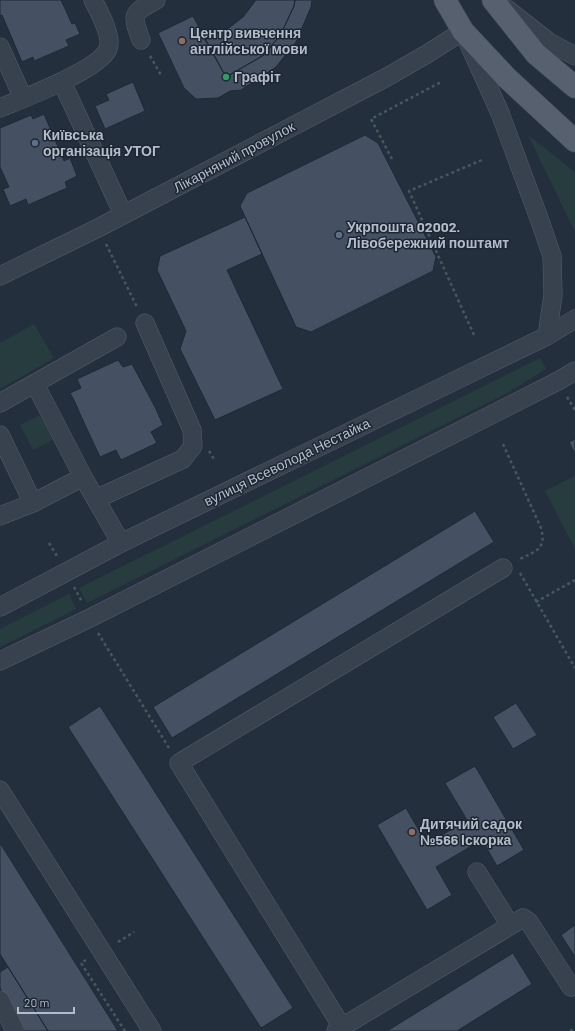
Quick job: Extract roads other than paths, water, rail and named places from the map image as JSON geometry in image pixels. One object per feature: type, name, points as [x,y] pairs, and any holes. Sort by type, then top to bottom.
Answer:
[{"type":"main road","points":[[445,0],[463,31],[507,78],[575,141]]},
{"type":"main road","points":[[493,0],[536,54],[575,87]]},
{"type":"street","points":[[0,108],[62,82],[102,58],[108,49],[109,39],[93,0]]},
{"type":"street","points":[[141,40],[135,25],[135,14],[156,0]]},
{"type":"street","points":[[497,0],[549,42],[575,56]]},
{"type":"street","points":[[463,31],[500,113],[552,256],[553,295],[547,336]]},
{"type":"street","name":"Лікарняний провулок","points":[[0,275],[98,228],[386,77],[427,54],[463,31]]},
{"type":"street","points":[[0,47],[23,98]]},
{"type":"street","points":[[62,82],[123,214]]},
{"type":"street","name":"вулиця Всеволода Нестайка","points":[[0,607],[121,543],[547,336],[575,319]]},
{"type":"street","points":[[96,499],[183,459],[193,446],[192,430],[145,323]]},
{"type":"street","points":[[0,403],[117,337]]},
{"type":"street","points":[[4,661],[558,381],[575,371]]},
{"type":"street","points":[[35,384],[83,477],[121,543]]},
{"type":"street","points":[[0,435],[33,503]]},
{"type":"street","points":[[0,516],[33,503],[83,477]]},
{"type":"street","points":[[509,565],[179,763],[339,1029],[523,918],[529,922],[571,987]]},
{"type":"street","points":[[0,790],[152,1031]]},
{"type":"street","points":[[477,872],[510,925]]},
{"type":"street","points":[[0,1000],[15,1031]]},
{"type":"place","name":"Центр вивчення англійської мови","points":[[182,41]]},
{"type":"place","name":"Графіт","points":[[226,77]]},
{"type":"place","name":"Київська організація УТОГ","points":[[35,143]]},
{"type":"place","name":"Укрпошта 02002. Лівобережний поштамт","points":[[339,235]]},
{"type":"place","name":"Дитячий садок №566 Іскорка","points":[[412,832]]}]
